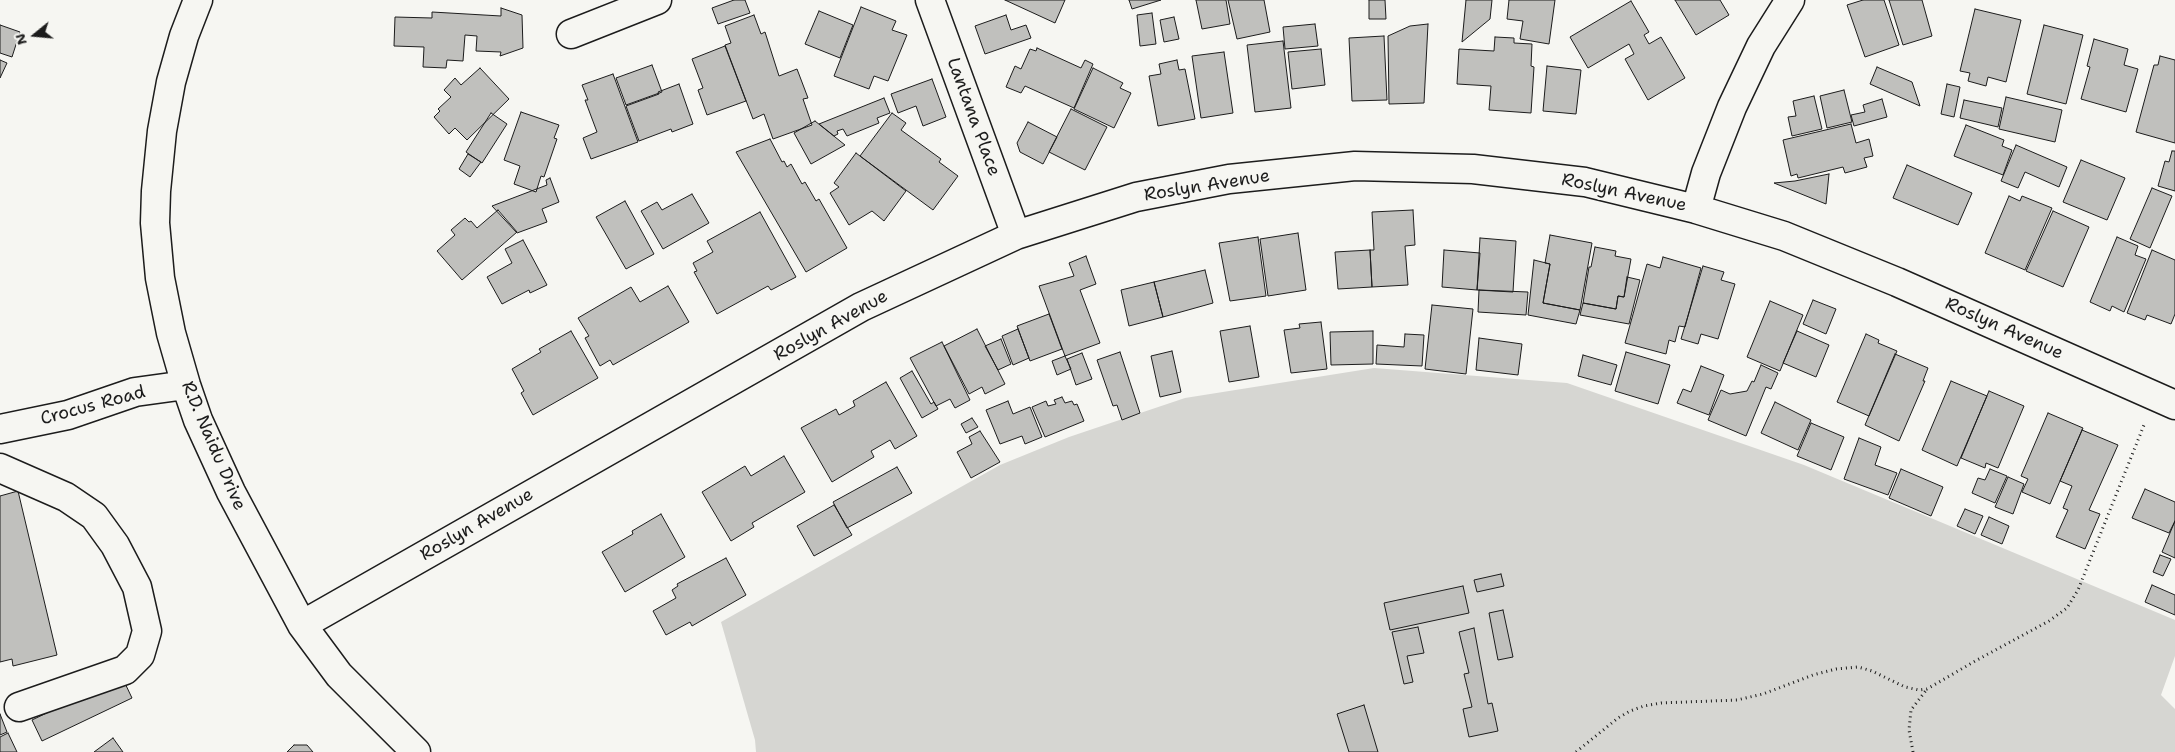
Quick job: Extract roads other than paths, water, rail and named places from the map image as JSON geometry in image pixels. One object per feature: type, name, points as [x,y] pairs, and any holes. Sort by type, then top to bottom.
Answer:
[{"type":"street","name":"R.D. Naidu Drive","points":[[198,0],[171,82],[162,131],[155,222],[160,278],[171,333],[186,385],[198,420],[231,492],[302,625],[339,675],[416,752]]},
{"type":"street","points":[[571,34],[657,0]]},
{"type":"street","name":"Lantana Place","points":[[930,0],[1016,235]]},
{"type":"street","points":[[1696,209],[1706,172],[1732,107],[1761,46],[1790,0]]},
{"type":"street","name":"Roslyn Avenue","points":[[302,625],[861,307],[1016,235],[1136,198],[1229,179],[1356,166],[1473,169],[1585,182],[1696,209],[1784,236],[1897,282],[2166,400]]},
{"type":"street","name":"Crocus Road","points":[[0,429],[68,415],[135,392],[186,385]]},
{"type":"street","points":[[0,468],[66,496],[94,516],[115,545],[137,587],[147,631],[140,655],[125,670],[19,707]]}]
